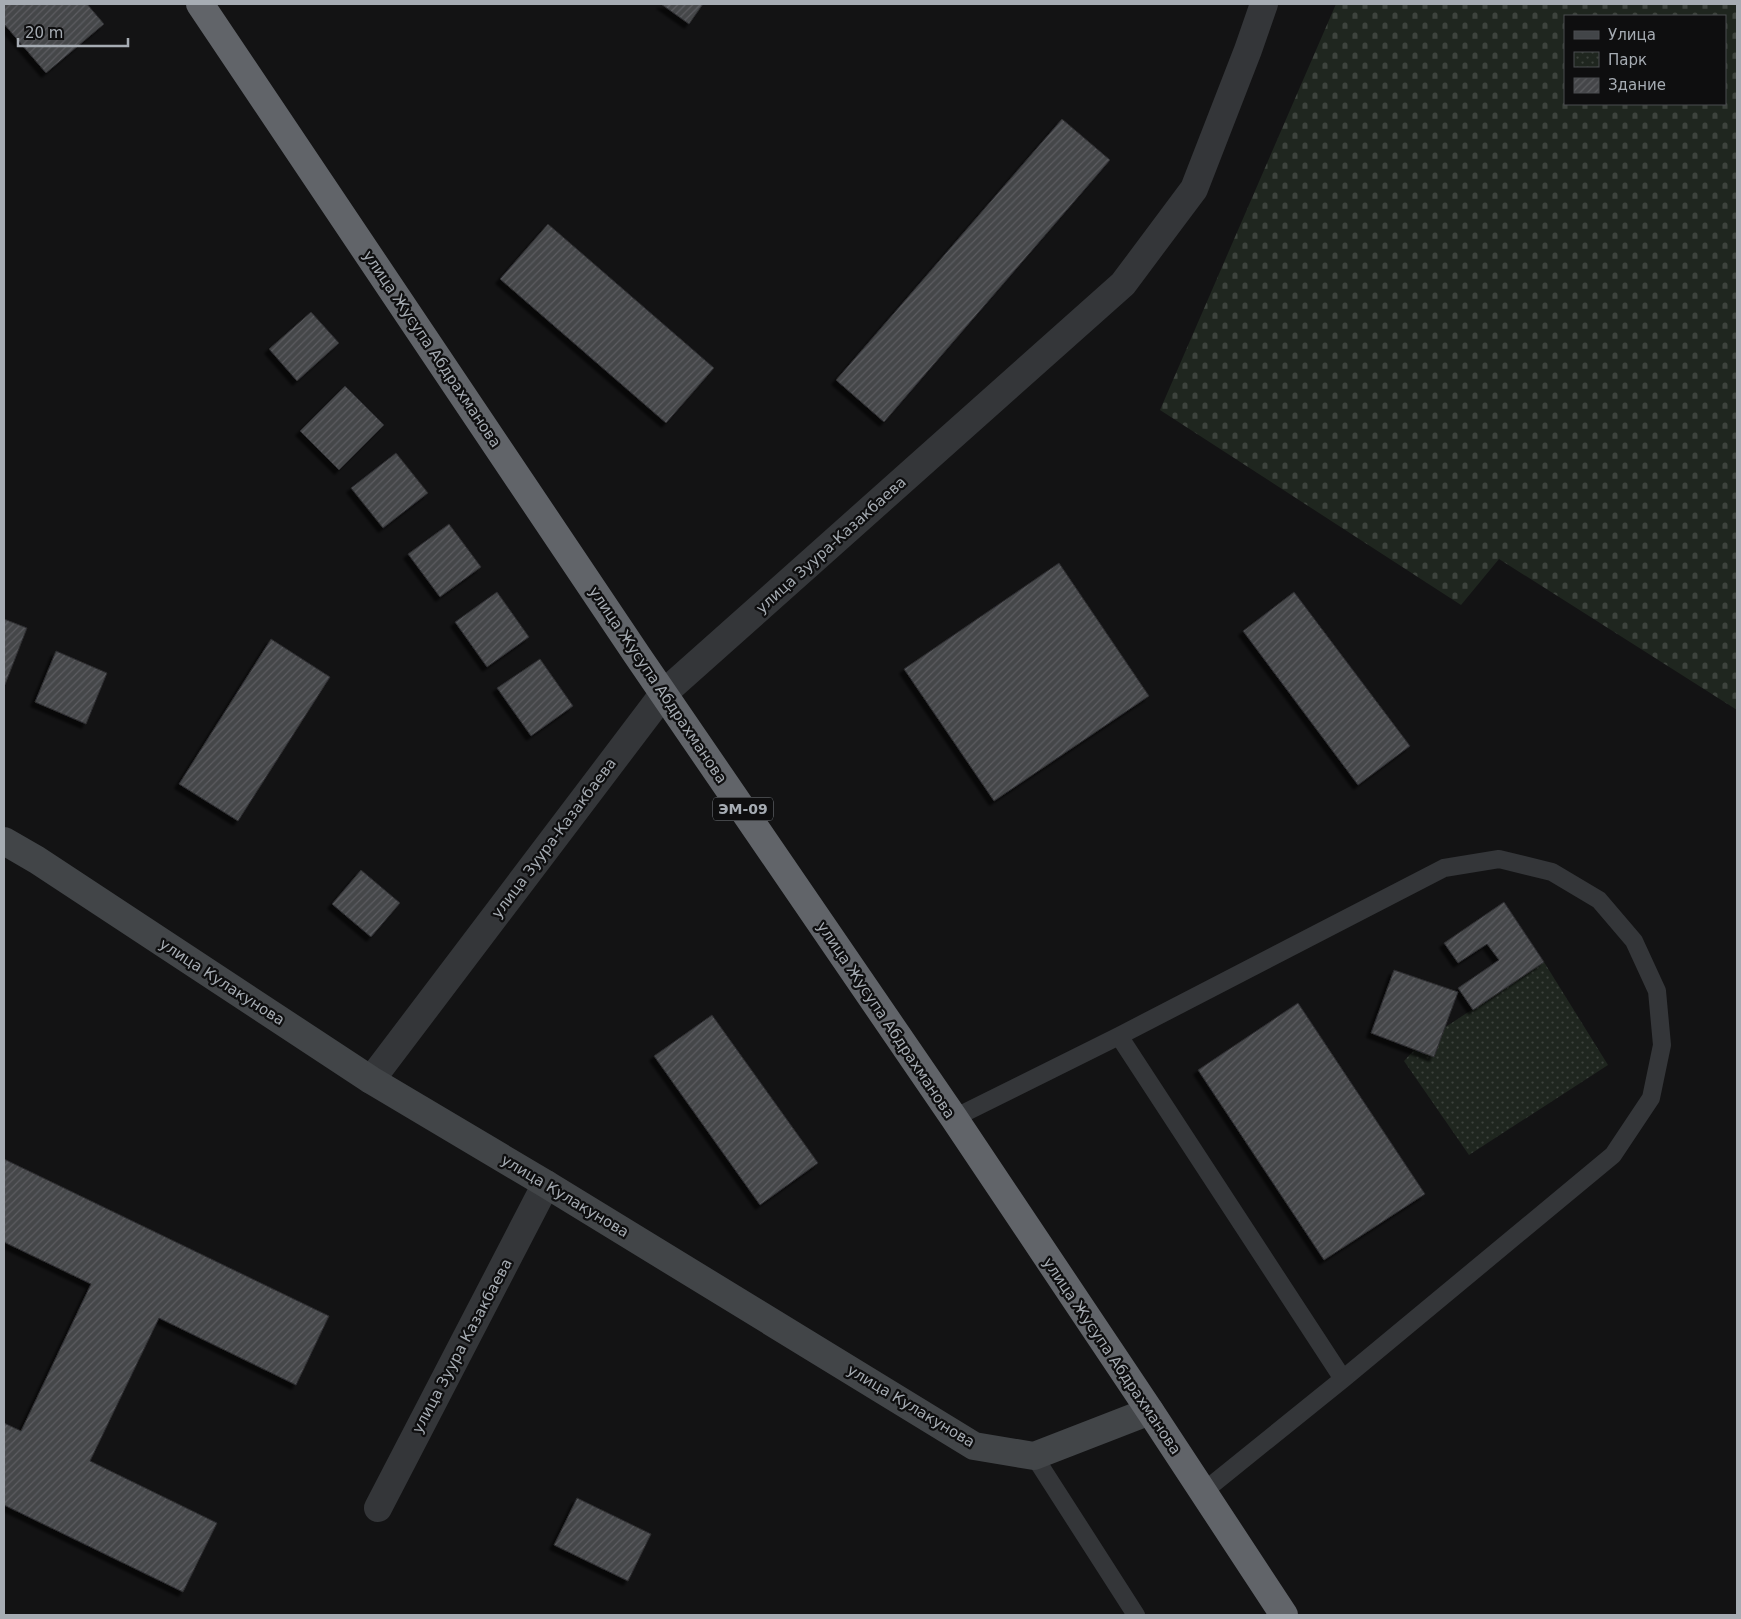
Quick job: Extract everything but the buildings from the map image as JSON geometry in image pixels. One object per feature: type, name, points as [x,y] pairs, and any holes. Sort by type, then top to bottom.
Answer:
[{"type":"highway","name":"улица Жусупа Абдрахманова","points":[[200,4],[664,694],[954,1118],[1284,1615]]},
{"type":"street","name":"улица Зуура-Казакбаева","points":[[371,1080],[664,694],[1123,284],[1194,188],[1264,4]]},
{"type":"street","name":"улица Кулакунова","points":[[4,842],[37,860],[371,1080],[546,1184],[974,1446],[1034,1456]]},
{"type":"street","name":"улица Зуура Казакбаева","points":[[378,1508],[546,1184]]},
{"type":"street","points":[[1034,1456],[1150,1412]]},
{"type":"lane","points":[[954,1118],[1119,1036],[1444,868],[1499,859],[1552,872],[1599,900],[1634,941],[1657,991],[1662,1045],[1651,1098],[1613,1155],[1343,1379],[1203,1492]]},
{"type":"lane","points":[[1119,1036],[1343,1379]]},
{"type":"lane","points":[[1034,1456],[1136,1615]]},
{"type":"green space","points":[[1336,4],[1737,4],[1737,710],[1499,559],[1461,605],[1160,410]]},
{"type":"green space","points":[[1544,962],[1608,1065],[1469,1155],[1404,1061],[1414,1050],[1434,1056],[1444,1028]]}]
